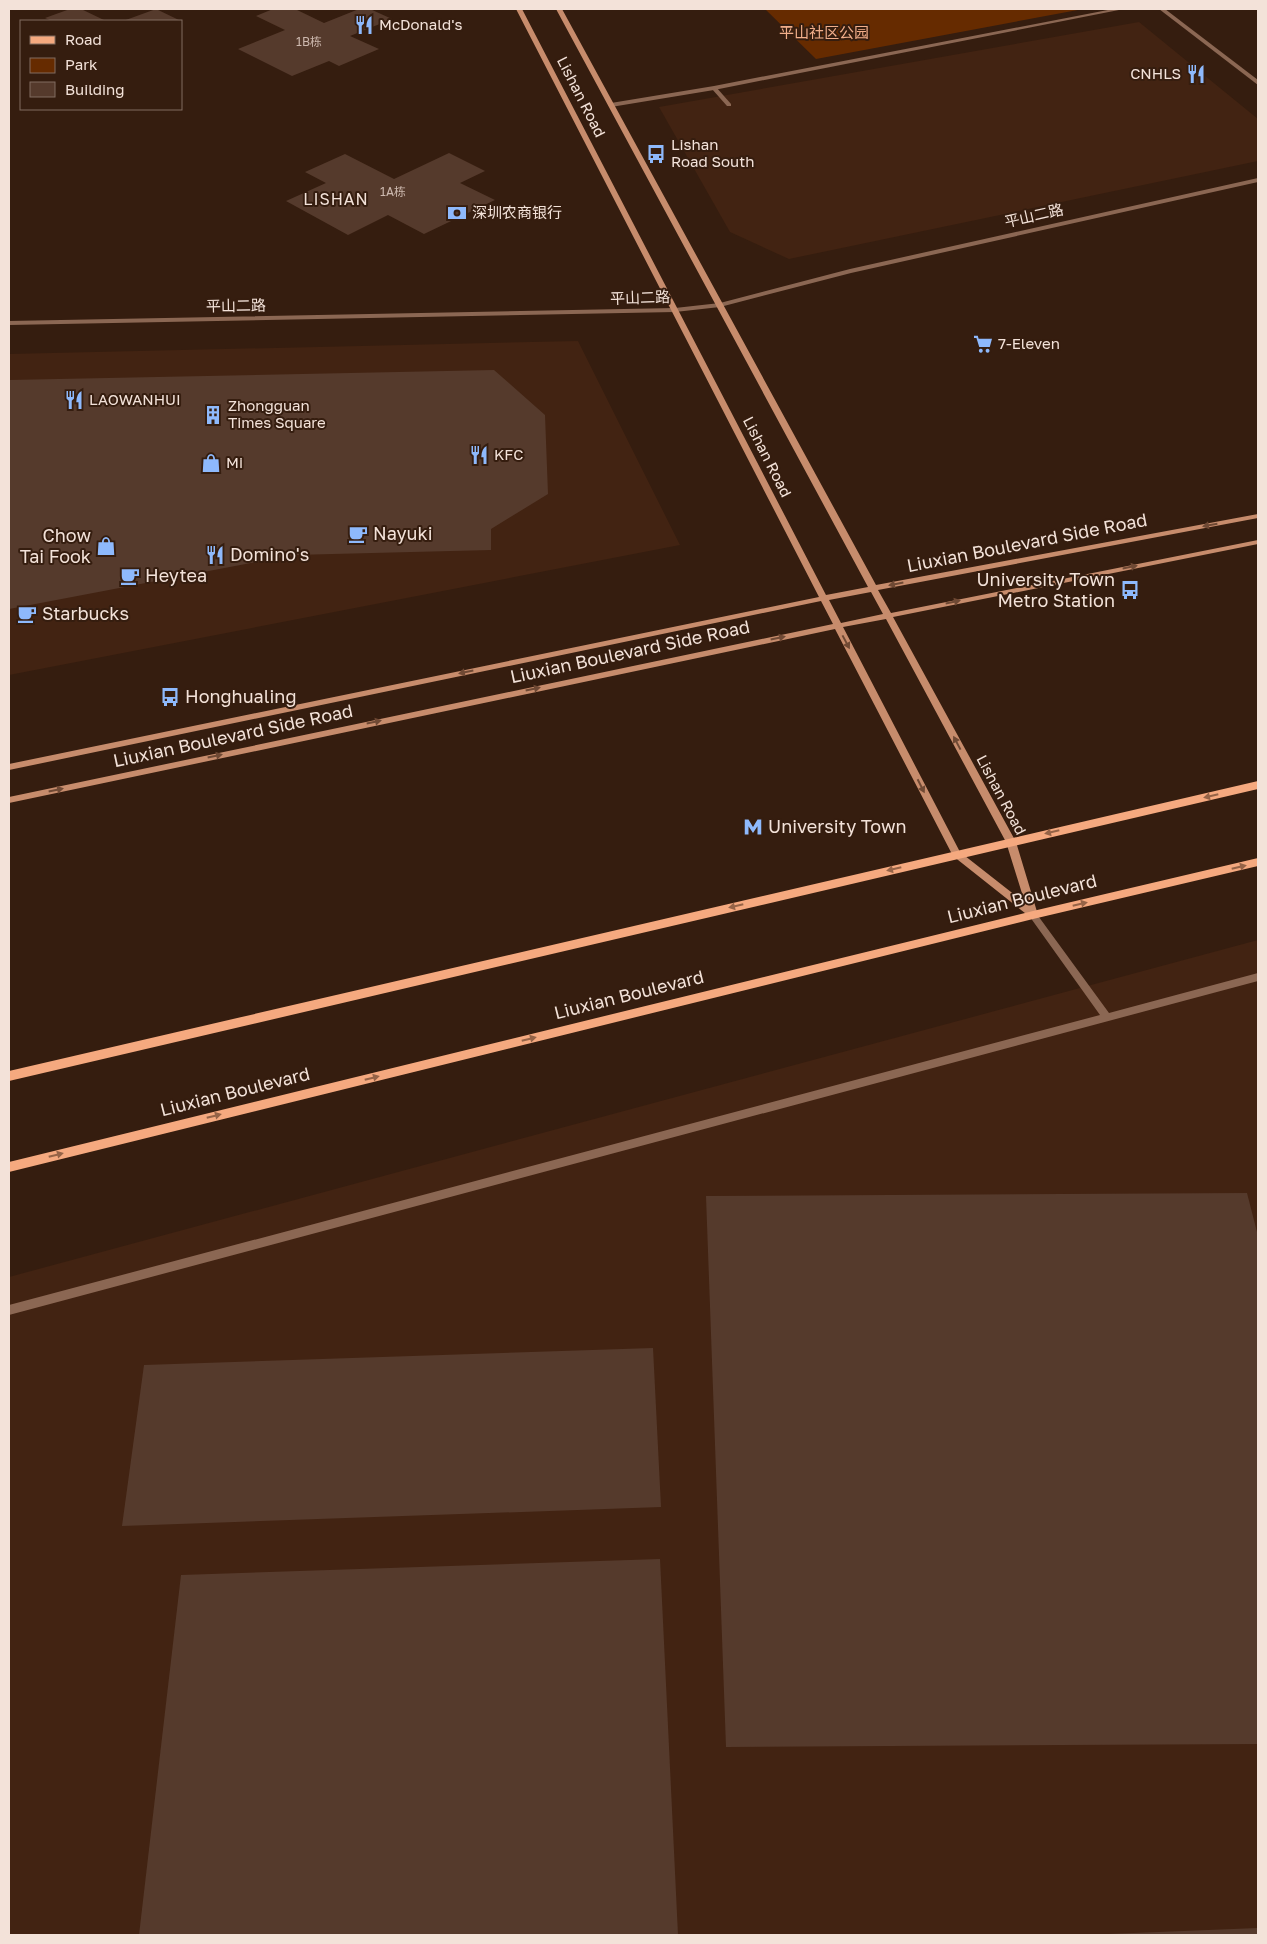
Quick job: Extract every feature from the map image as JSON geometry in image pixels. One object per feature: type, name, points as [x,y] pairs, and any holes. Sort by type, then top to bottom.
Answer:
[{"type":"main road","points":[[9,1076],[1258,785]]},
{"type":"main road","name":"Liuxian Boulevard","points":[[9,1167],[1033,915],[1258,862]]},
{"type":"street","name":"Lishan Road","points":[[519,9],[956,854],[1033,915]]},
{"type":"street","name":"Lishan Road","points":[[559,9],[1011,842],[1033,915]]},
{"type":"street","points":[[611,105],[714,88],[1120,9]]},
{"type":"street","points":[[1162,9],[1258,83]]},
{"type":"street","points":[[714,88],[729,105]]},
{"type":"street","name":"平山二路","points":[[9,323],[675,310],[720,305],[850,271],[1258,180]]},
{"type":"street","name":"Liuxian Boulevard Side Road","points":[[9,767],[824,598],[1055,552],[1258,516]]},
{"type":"street","name":"Liuxian Boulevard Side Road","points":[[9,800],[889,615],[1258,542]]},
{"type":"street","points":[[1033,915],[1107,1017]]},
{"type":"street","points":[[9,1310],[1258,977]]},
{"type":"shaded area","points":[[1139,22],[1258,119],[1258,161],[789,259],[730,232],[659,107]]},
{"type":"shaded area","points":[[578,341],[680,545],[9,675],[9,354]]},
{"type":"shaded area","points":[[1258,940],[1258,1935],[9,1935],[9,1277]]},
{"type":"green space","name":"平山社区公园","points":[[765,9],[1083,9],[816,59]]},
{"type":"building","points":[[70,9],[81,9],[104,20],[50,20],[45,18]]},
{"type":"building","points":[[156,9],[179,20],[126,20]]},
{"type":"building","points":[[273,9],[295,9],[324,23],[359,9],[370,9],[392,19],[350,36],[379,49],[339,66],[329,61],[292,76],[238,49],[285,30],[256,16]]},
{"type":"building","points":[[449,153],[485,171],[460,183],[495,200],[424,234],[388,215],[348,235],[286,201],[326,183],[305,172],[345,154],[394,179]]},
{"type":"building","points":[[494,370],[545,415],[548,494],[491,529],[491,550],[293,555],[9,609],[9,380]]},
{"type":"building","points":[[1247,1193],[1258,1236],[1258,1744],[726,1747],[706,1196]]},
{"type":"building","points":[[653,1348],[661,1507],[122,1526],[144,1365]]},
{"type":"building","points":[[660,1559],[678,1935],[139,1935],[181,1575]]},
{"type":"building","points":[[1258,1928],[1258,1935],[1108,1935],[1108,1934]]},
{"type":"place","name":"McDonald's","points":[[364,25]]},
{"type":"place","name":"CNHLS","points":[[1196,74]]},
{"type":"place","name":"Lishan Road South","points":[[656,154]]},
{"type":"place","name":"深圳农商银行","points":[[457,213]]},
{"type":"place","name":"7-Eleven","points":[[983,344]]},
{"type":"place","name":"LAOWANHUI","points":[[74,400]]},
{"type":"place","name":"Zhongguan Times Square","points":[[213,415]]},
{"type":"place","name":"KFC","points":[[479,455]]},
{"type":"place","name":"Mi","points":[[211,463]]},
{"type":"place","name":"Nayuki","points":[[358,534]]},
{"type":"place","name":"Chow Tai Fook","points":[[106,546]]},
{"type":"place","name":"Domino's","points":[[215,555]]},
{"type":"place","name":"Heytea","points":[[130,576]]},
{"type":"place","name":"University Town Metro Station","points":[[1130,590]]},
{"type":"place","name":"Starbucks","points":[[27,614]]},
{"type":"place","name":"Honghualing","points":[[170,697]]},
{"type":"place","name":"University Town","points":[[753,827]]},
{"type":"district","name":"LISHAN","points":[[336,199]]}]
